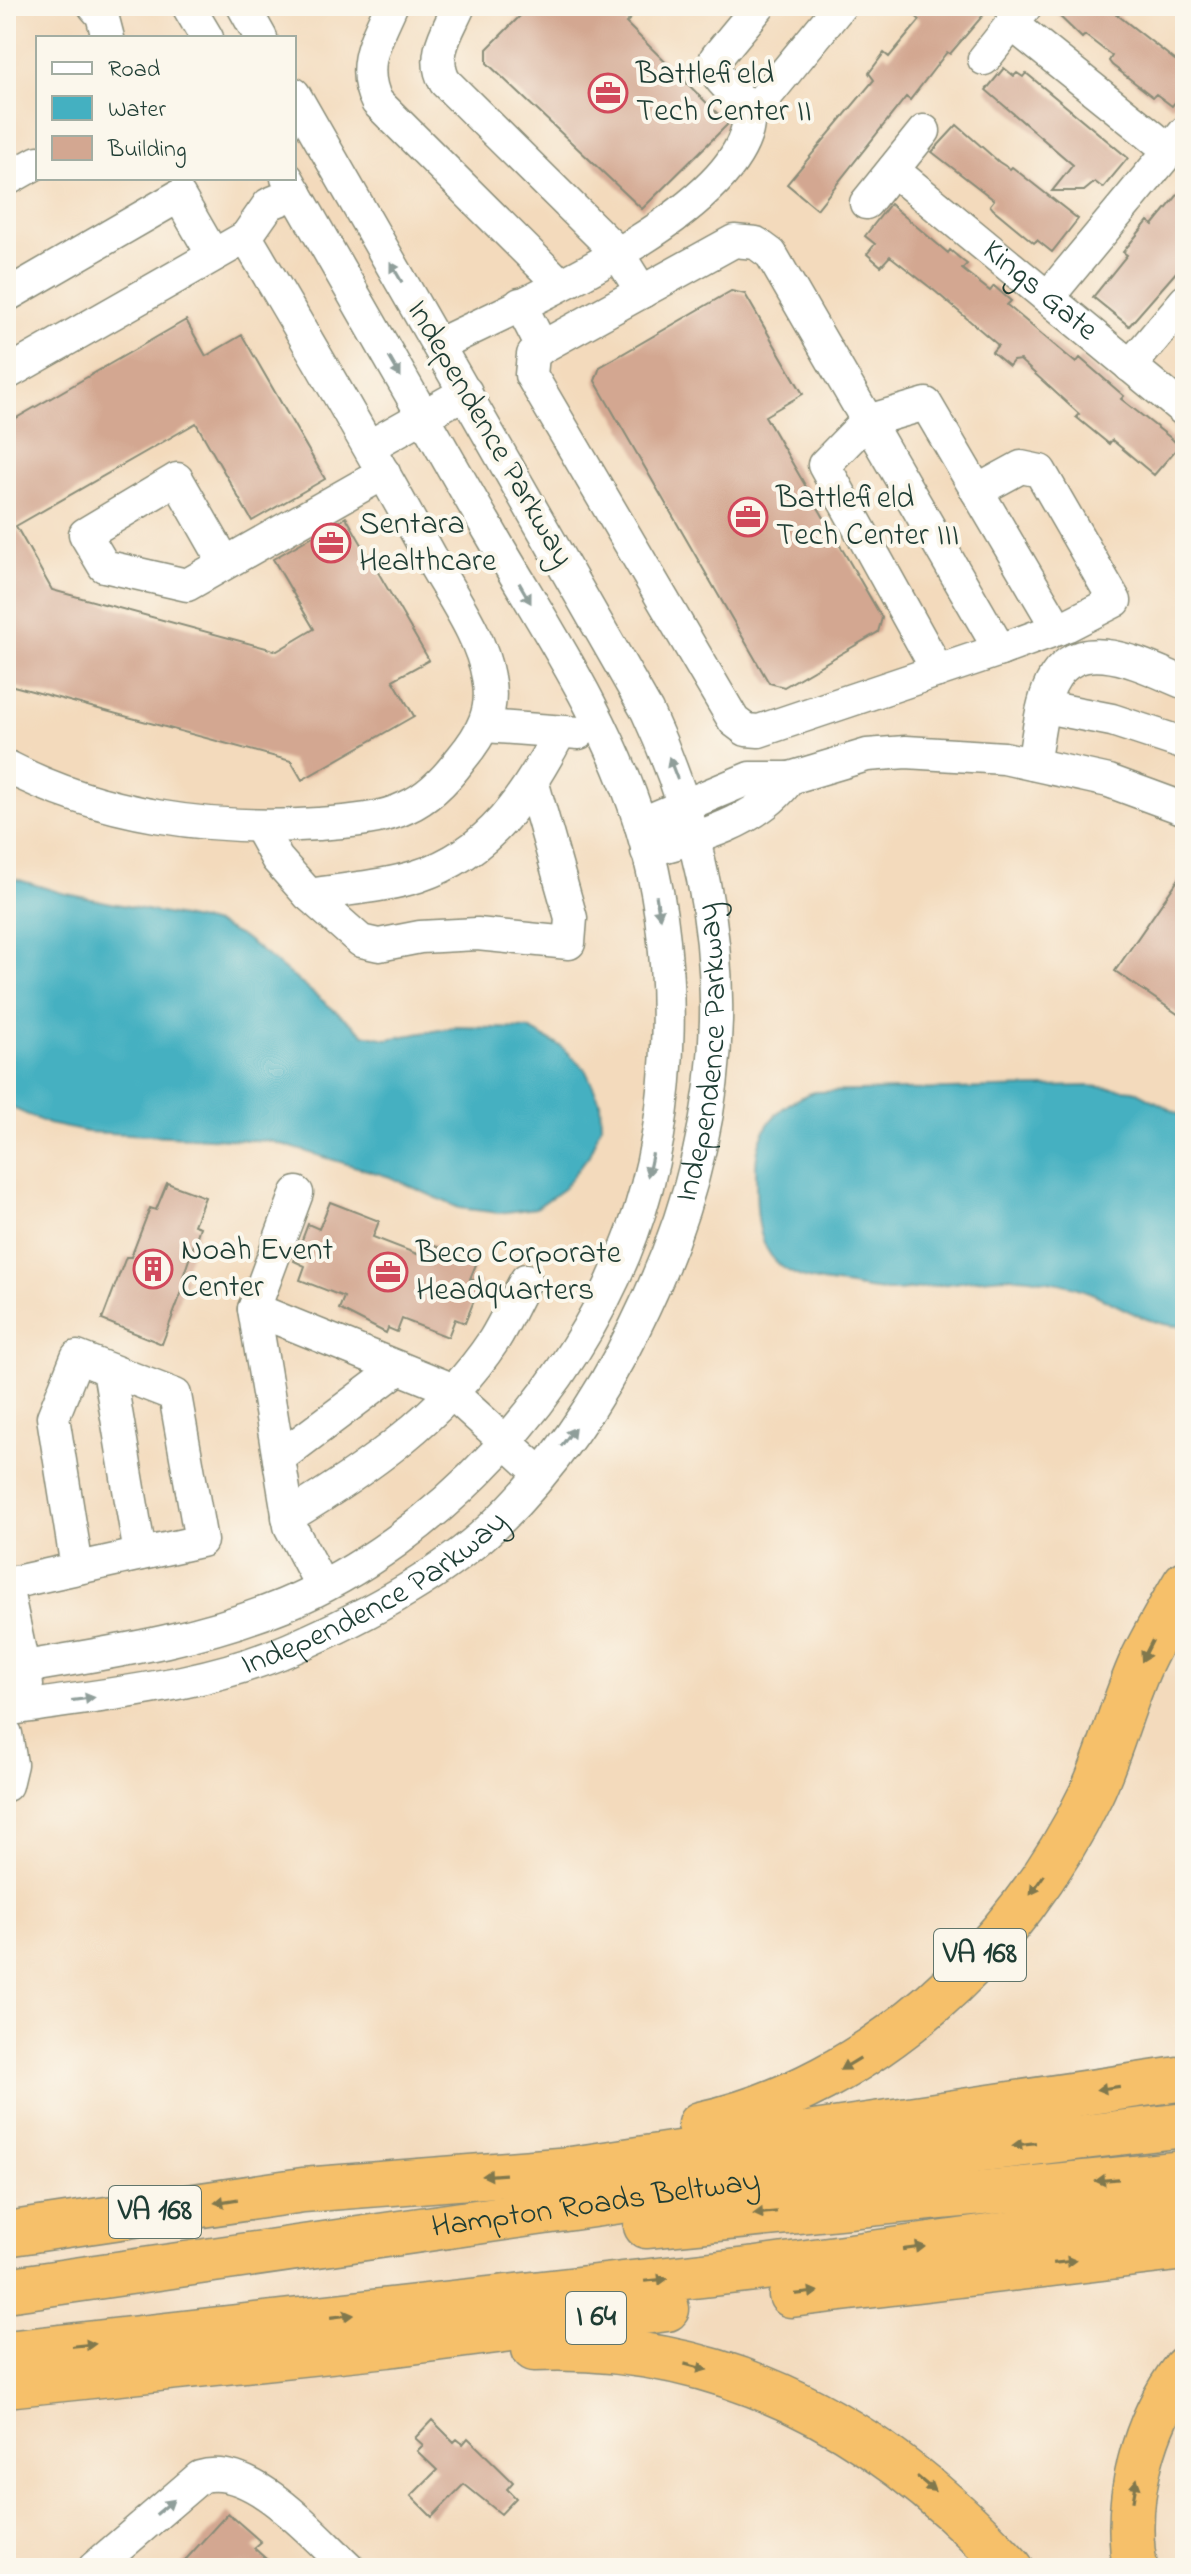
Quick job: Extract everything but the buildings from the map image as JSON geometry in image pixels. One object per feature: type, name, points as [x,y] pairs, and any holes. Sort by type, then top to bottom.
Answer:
[{"type":"highway","name":"VA 168","points":[[6,2234],[303,2190],[615,2163],[649,2135],[742,2115],[809,2088],[862,2056],[920,2012],[982,1953],[1027,1898],[1070,1834],[1092,1792],[1141,1664],[1185,1583]]},
{"type":"highway","points":[[615,2163],[1185,2078]]},
{"type":"highway","name":"Hampton Roads Beltway","points":[[6,2290],[966,2151],[1185,2125]]},
{"type":"highway","points":[[6,2305],[584,2233],[1185,2173]]},
{"type":"highway","points":[[6,2353],[756,2269],[1185,2210]]},
{"type":"highway","name":"I 64","points":[[6,2387],[388,2345],[1185,2248]]},
{"type":"highway","points":[[6,2387],[230,2385],[489,2352],[562,2348],[608,2350],[678,2362],[765,2389],[862,2438],[950,2505],[1011,2568]]},
{"type":"highway","points":[[1135,2568],[1133,2506],[1140,2463],[1158,2412],[1185,2368]]},
{"type":"street","points":[[94,6],[102,15],[107,36]]},
{"type":"street","points":[[188,6],[206,36]]},
{"type":"street","points":[[243,6],[260,36]]},
{"type":"street","points":[[391,6],[370,52],[367,68],[369,87],[377,102],[560,284]]},
{"type":"street","points":[[459,6],[438,54],[436,68],[445,82],[617,252],[642,292]]},
{"type":"street","points":[[438,345],[617,252],[665,222],[713,186],[731,162],[747,132],[748,118],[741,98],[716,75],[716,58],[759,6]]},
{"type":"street","points":[[748,118],[840,6]]},
{"type":"street","points":[[984,59],[1019,15],[1177,141],[1048,297]]},
{"type":"street","name":"Independence Parkway","points":[[19,1708],[216,1676],[290,1649],[363,1613],[428,1575],[490,1529],[540,1473],[612,1373],[662,1273],[699,1161],[711,1102],[717,995],[713,931],[696,839],[686,805],[647,711],[296,97]]},
{"type":"street","points":[[866,203],[924,131]]},
{"type":"street","points":[[6,180],[36,163]]},
{"type":"street","name":"Kings Gate","points":[[893,170],[1185,411]]},
{"type":"street","points":[[6,374],[246,237],[269,204],[292,186]]},
{"type":"street","name":"Independence Parkway","points":[[15,1668],[125,1652],[216,1630],[287,1604],[376,1556],[467,1484],[567,1362],[606,1298],[634,1231],[652,1161],[669,1023],[667,959],[644,837],[606,736],[292,186]]},
{"type":"street","points":[[6,296],[179,196],[213,255]]},
{"type":"street","points":[[6,766],[92,800],[209,825],[260,828],[346,822],[407,807],[451,772],[485,726],[491,702],[483,655],[377,460],[246,237]]},
{"type":"street","points":[[977,491],[1021,467],[1040,471],[1115,601],[1058,629],[1000,650],[759,731],[746,730],[734,721],[531,375],[533,355],[542,347],[734,241],[756,243],[771,254],[1000,650]]},
{"type":"street","points":[[1130,366],[1185,301]]},
{"type":"street","points":[[520,304],[542,347]]},
{"type":"street","points":[[225,563],[377,460],[423,416],[466,392]]},
{"type":"street","points":[[938,671],[824,465],[867,421],[926,404],[1058,629]]},
{"type":"street","points":[[1033,764],[1045,707],[1058,673],[1071,663],[1112,654],[1185,683]]},
{"type":"street","points":[[1045,707],[1112,720],[1185,744]]},
{"type":"street","points":[[485,726],[606,736]]},
{"type":"street","points":[[309,895],[415,878],[446,866],[504,822],[533,784],[560,732]]},
{"type":"street","points":[[644,837],[686,805],[750,778],[790,778],[867,755],[906,752],[1004,758],[1109,781],[1185,809]]},
{"type":"street","points":[[644,837],[696,839],[764,806],[777,797],[790,778]]},
{"type":"street","points":[[260,828],[277,859],[309,895],[361,941],[371,944],[477,934],[569,943],[571,918],[533,784]]},
{"type":"street","points":[[297,1193],[254,1309],[288,1517],[321,1585]]},
{"type":"street","points":[[288,1517],[372,1463],[451,1392],[493,1341],[526,1280]]},
{"type":"street","points":[[254,1309],[451,1392],[540,1473]]},
{"type":"street","points":[[19,1708],[6,1585],[201,1541],[175,1395],[77,1357],[53,1417],[77,1568]]},
{"type":"street","points":[[279,1458],[399,1368]]},
{"type":"street","points":[[109,1370],[140,1554]]},
{"type":"street","points":[[6,1734],[11,1764],[6,1785]]},
{"type":"street","points":[[106,2564],[200,2477],[212,2473],[244,2479],[263,2491],[349,2568]]},
{"type":"water","points":[[6,876],[62,893],[216,924],[246,939],[364,1034],[387,1039],[457,1027],[529,1029],[562,1047],[585,1069],[600,1101],[601,1125],[589,1155],[563,1189],[536,1208],[499,1213],[459,1208],[390,1177],[271,1141],[87,1132],[48,1124],[6,1105]]},
{"type":"water","points":[[1088,1086],[1134,1090],[1185,1117],[1185,1326],[1159,1323],[1089,1292],[1029,1278],[999,1278],[888,1291],[809,1279],[790,1272],[766,1248],[757,1213],[756,1168],[760,1141],[780,1111],[801,1097],[814,1092]]},
{"type":"place","name":"Battlefield Tech Center II","points":[[608,93]]},
{"type":"place","name":"Battlefield Tech Center III","points":[[748,517]]},
{"type":"place","name":"Sentara Healthcare","points":[[331,543]]},
{"type":"place","name":"Noah Event Center","points":[[153,1269]]},
{"type":"place","name":"Beco Corporate Headquarters","points":[[388,1272]]}]
